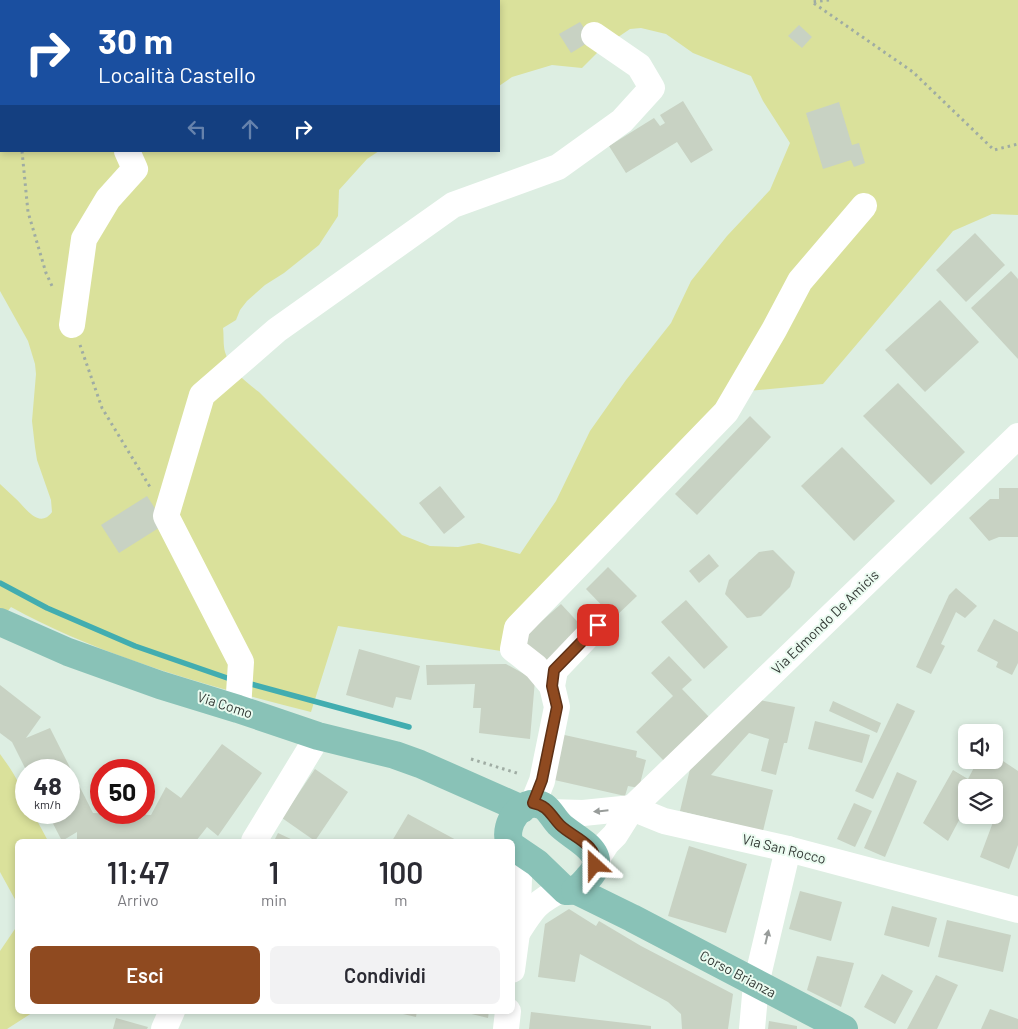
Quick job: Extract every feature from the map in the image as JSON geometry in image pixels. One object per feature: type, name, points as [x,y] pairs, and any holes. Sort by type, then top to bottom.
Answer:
[{"type":"main road","name":"Via Como","points":[[0,622],[68,652],[160,685],[318,736],[405,758],[434,769],[453,779],[535,808]]},
{"type":"main road","name":"Via Como","points":[[453,779],[507,839]]},
{"type":"main road","points":[[511,839],[508,827],[511,821],[535,808]]},
{"type":"main road","name":"Corso Brianza","points":[[535,808],[586,844],[595,865],[614,898],[632,918]]},
{"type":"main road","name":"Via Como","points":[[515,846],[569,890]]},
{"type":"main road","points":[[569,890],[595,865]]},
{"type":"main road","name":"Corso Brianza","points":[[569,890],[632,918],[844,1029]]},
{"type":"street","points":[[238,709],[241,662],[166,516],[202,395],[277,330],[453,205],[558,167],[622,120],[652,88],[639,66],[594,35]]},
{"type":"street","points":[[72,325],[84,239],[108,199],[135,169],[127,152]]},
{"type":"street","points":[[552,686],[536,667],[513,649],[517,628],[726,412],[800,281],[864,206]]},
{"type":"street","name":"Via Edmondo De Amicis","points":[[595,865],[607,843],[615,835],[632,808],[1018,436]]},
{"type":"street","points":[[535,808],[557,707],[552,686],[554,670],[598,625]]},
{"type":"street","points":[[255,839],[318,736]]},
{"type":"street","name":"Via San Rocco","points":[[535,808],[583,813],[632,808],[664,821],[788,849],[1018,910]]},
{"type":"street","points":[[615,835],[664,821]]},
{"type":"street","points":[[752,1029],[756,984],[788,849]]},
{"type":"street","points":[[517,933],[532,910],[543,898],[569,890]]},
{"type":"street","points":[[515,897],[517,933],[515,948]]},
{"type":"street","points":[[164,1029],[171,1014]]},
{"type":"street","points":[[506,1029],[508,1014]]},
{"type":"path","points":[[829,0],[812,2],[913,72],[994,150],[1018,144]]},
{"type":"path","points":[[22,152],[28,212],[46,273],[54,290]]},
{"type":"path","points":[[72,325],[102,408],[166,516]]},
{"type":"green space","points":[[500,0],[1018,0],[1018,215],[992,214],[953,231],[823,384],[738,392],[501,651],[338,626],[311,712],[157,669],[83,641],[11,607],[0,621],[0,484],[37,518],[47,517],[52,512],[51,500],[37,460],[32,421],[36,374],[28,341],[0,291],[0,152],[378,152],[367,159],[339,190],[338,216],[319,245],[284,273],[265,285],[247,301],[240,310],[236,320],[223,328],[227,358],[239,375],[259,392],[402,535],[430,546],[458,547],[479,543],[520,554],[556,501],[590,431],[626,380],[671,323],[691,281],[727,236],[770,190],[790,143],[763,101],[751,76],[693,53],[666,34],[641,28],[630,29],[602,48],[582,68],[552,65],[512,77],[500,85]]},
{"type":"green space","points":[[0,754],[15,776],[15,824],[39,824],[47,839],[15,839],[15,899],[0,872]]},
{"type":"green space","points":[[15,929],[15,1014],[30,1014],[7,1029],[0,1029],[0,951]]},
{"type":"building","points":[[580,22],[592,40],[571,53],[559,34]]},
{"type":"building","points":[[799,25],[812,37],[802,48],[788,36]]},
{"type":"building","points":[[683,101],[713,150],[691,163],[677,142],[626,173],[609,146],[654,118],[660,126],[665,123],[660,115]]},
{"type":"building","points":[[839,102],[852,145],[859,143],[865,163],[854,167],[851,160],[823,169],[806,113]]},
{"type":"building","points":[[975,233],[1005,265],[966,302],[936,270]]},
{"type":"building","points":[[1011,271],[1018,279],[1018,359],[971,308]]},
{"type":"building","points":[[940,300],[979,342],[925,392],[885,350]]},
{"type":"building","points":[[898,383],[965,452],[931,485],[863,416]]},
{"type":"building","points":[[750,416],[771,437],[697,515],[675,494]]},
{"type":"building","points":[[842,447],[895,501],[854,541],[801,486]]},
{"type":"building","points":[[440,486],[465,517],[444,534],[419,503]]},
{"type":"building","points":[[999,488],[1018,488],[1018,537],[999,537],[989,541],[969,518],[990,499],[999,499]]},
{"type":"building","points":[[147,496],[165,524],[119,553],[101,525]]},
{"type":"building","points":[[773,550],[795,572],[790,587],[761,616],[747,618],[725,594],[729,580],[759,552]]},
{"type":"building","points":[[709,554],[719,566],[699,583],[689,571]]},
{"type":"building","points":[[608,567],[637,596],[614,618],[586,589]]},
{"type":"building","points":[[956,588],[977,606],[965,618],[956,612],[941,644],[945,646],[931,674],[916,667],[949,595]]},
{"type":"building","points":[[686,600],[728,647],[704,669],[661,622]]},
{"type":"building","points":[[561,604],[587,632],[544,670],[519,641]]},
{"type":"building","points":[[994,619],[1018,632],[1018,663],[1012,675],[996,667],[998,662],[977,651]]},
{"type":"building","points":[[359,649],[420,666],[411,700],[396,697],[393,708],[346,695]]},
{"type":"building","points":[[669,656],[692,680],[682,689],[709,717],[664,761],[636,732],[673,696],[651,673]]},
{"type":"building","points":[[506,664],[535,680],[530,739],[479,733],[481,708],[473,708],[475,684],[427,685],[426,665]]},
{"type":"building","points":[[0,685],[41,717],[26,738],[50,728],[66,759],[20,759],[12,742],[0,733]]},
{"type":"building","points":[[760,700],[795,707],[787,743],[784,743],[776,775],[761,771],[769,739],[749,733],[711,775],[773,790],[763,831],[680,811],[690,769]]},
{"type":"building","points":[[833,701],[881,723],[877,733],[829,711]]},
{"type":"building","points":[[897,703],[915,711],[873,799],[855,791]]},
{"type":"building","points":[[815,721],[870,735],[862,763],[808,749]]},
{"type":"building","points":[[560,734],[637,751],[636,757],[646,760],[639,788],[628,786],[625,796],[550,779]]},
{"type":"building","points":[[222,744],[262,773],[218,836],[207,827],[198,839],[77,839],[77,832],[65,839],[61,839],[53,824],[80,824],[80,787],[90,807],[90,824],[155,824],[155,808],[166,787],[181,798]]},
{"type":"building","points":[[1003,761],[1018,771],[1018,845],[1009,869],[980,857],[992,824],[1003,824],[1003,779],[968,779],[973,769],[1003,769]]},
{"type":"building","points":[[315,769],[348,792],[316,839],[312,839],[282,818]]},
{"type":"building","points":[[953,770],[968,779],[958,779],[958,822],[948,841],[923,823]]},
{"type":"building","points":[[897,772],[917,781],[885,857],[864,848]]},
{"type":"building","points":[[854,803],[872,811],[855,847],[837,839]]},
{"type":"building","points":[[408,814],[454,839],[393,839]]},
{"type":"building","points":[[278,833],[291,839],[275,839]]},
{"type":"building","points":[[689,846],[747,864],[726,933],[668,916]]},
{"type":"building","points":[[800,891],[842,902],[831,941],[789,929]]},
{"type":"building","points":[[892,906],[937,918],[929,947],[884,935]]},
{"type":"building","points":[[569,909],[596,926],[599,921],[641,946],[733,994],[728,1029],[682,1029],[681,1014],[668,1002],[580,954],[575,982],[538,977],[545,924]]},
{"type":"building","points":[[947,920],[1011,935],[1003,972],[938,957]]},
{"type":"building","points":[[817,956],[854,963],[841,1007],[807,990]]},
{"type":"building","points":[[882,974],[913,991],[895,1024],[864,1007]]},
{"type":"building","points":[[936,975],[958,985],[937,1029],[907,1029]]},
{"type":"building","points":[[990,1009],[1018,1019],[1018,1029],[981,1029]]},
{"type":"building","points":[[531,1012],[651,1026],[651,1029],[529,1029]]},
{"type":"building","points":[[403,1014],[416,1014],[416,1017]]},
{"type":"building","points":[[471,1014],[489,1014],[488,1018]]},
{"type":"building","points":[[116,1018],[148,1027],[147,1029],[113,1029]]},
{"type":"building","points":[[769,1021],[797,1026],[797,1029],[768,1029]]},
{"type":"waterway","points":[[0,583],[47,608],[135,646],[233,680]]},
{"type":"waterway","points":[[247,683],[409,727]]},
{"type":"route","points":[[595,865],[596,860],[586,844],[565,830],[545,807],[533,803],[542,780],[557,707],[552,686],[554,670],[598,625]]}]
